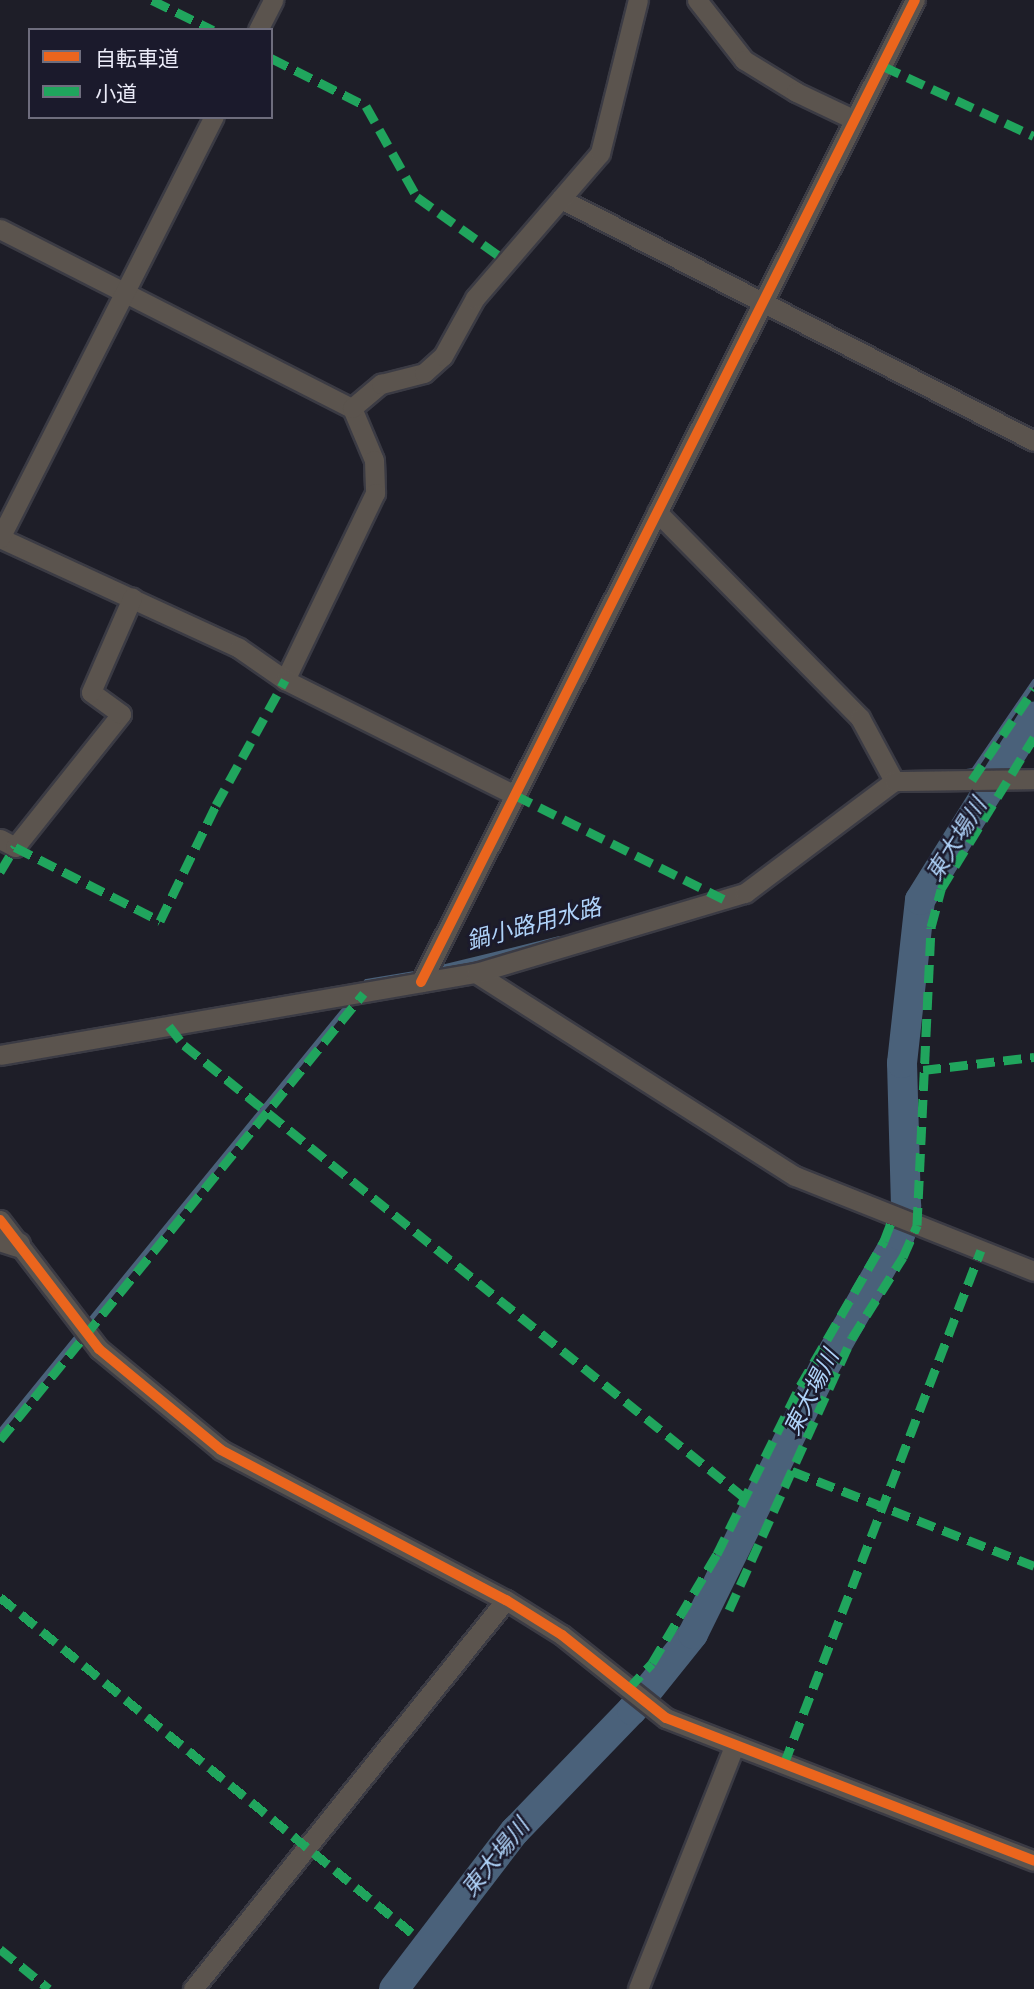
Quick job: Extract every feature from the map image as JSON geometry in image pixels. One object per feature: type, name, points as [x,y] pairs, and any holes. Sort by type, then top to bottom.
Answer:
[{"type":"street","points":[[259,28],[273,0]]},
{"type":"street","points":[[352,408],[381,384],[424,373],[443,356],[475,298],[600,153],[639,0]]},
{"type":"street","points":[[697,0],[744,60],[796,92],[855,120]]},
{"type":"street","points":[[421,982],[915,0]]},
{"type":"street","points":[[213,119],[0,538],[239,648],[285,680],[515,795]]},
{"type":"street","points":[[561,199],[1034,441]]},
{"type":"street","points":[[0,229],[126,290],[352,408],[374,460],[375,493],[285,680]]},
{"type":"street","points":[[657,512],[860,718],[894,781]]},
{"type":"street","points":[[0,839],[15,847],[121,715],[91,692],[132,598]]},
{"type":"street","points":[[0,1055],[476,973],[745,893],[894,781],[1034,779]]},
{"type":"street","points":[[476,973],[795,1176],[1034,1271]]},
{"type":"street","points":[[0,1220],[9,1242],[99,1349],[221,1450],[506,1600],[562,1635],[653,1710],[734,1746],[1034,1861]]},
{"type":"street","points":[[193,1989],[506,1600]]},
{"type":"street","points":[[638,1989],[734,1746]]},
{"type":"waterway","name":"鍋小路用水路","points":[[966,771],[973,770],[1034,681]]},
{"type":"waterway","name":"東大場川","points":[[394,1989],[515,1831],[632,1710],[693,1634],[826,1364],[900,1235],[906,1206],[902,1063],[920,900],[1034,717]]},
{"type":"waterway","name":"鍋小路用水路","points":[[433,969],[559,938]]},
{"type":"waterway","name":"鍋小路用水路","points":[[360,988],[366,981],[420,972]]},
{"type":"waterway","name":"鍋小路用水路","points":[[86,1324],[350,1001]]},
{"type":"waterway","name":"鍋小路用水路","points":[[0,1430],[80,1332]]},
{"type":"marked path","points":[[152,0],[209,28]]},
{"type":"marked path","points":[[273,59],[366,106],[417,197],[505,260]]},
{"type":"marked path","points":[[883,66],[1034,136]]},
{"type":"marked path","points":[[0,872],[15,847],[160,921],[216,805],[285,680]]},
{"type":"marked path","points":[[972,780],[1034,689]]},
{"type":"marked path","points":[[729,1610],[852,1338],[903,1257],[917,1225],[931,927],[941,889],[1034,737]]},
{"type":"marked path","points":[[515,795],[724,899]]},
{"type":"marked path","points":[[0,1440],[364,993]]},
{"type":"marked path","points":[[169,1026],[184,1045],[745,1498]]},
{"type":"marked path","points":[[923,1070],[1034,1057]]},
{"type":"marked path","points":[[628,1689],[652,1663],[717,1554],[800,1386],[884,1241],[893,1217]]},
{"type":"marked path","points":[[784,1764],[981,1250]]},
{"type":"marked path","points":[[792,1471],[1034,1566]]},
{"type":"marked path","points":[[0,1597],[417,1937]]},
{"type":"marked path","points":[[0,1949],[49,1989]]},
{"type":"cycle path","points":[[421,982],[915,0]]},
{"type":"cycle path","points":[[0,1220],[99,1349],[221,1450],[506,1600],[562,1635],[666,1718],[1034,1861]]}]
